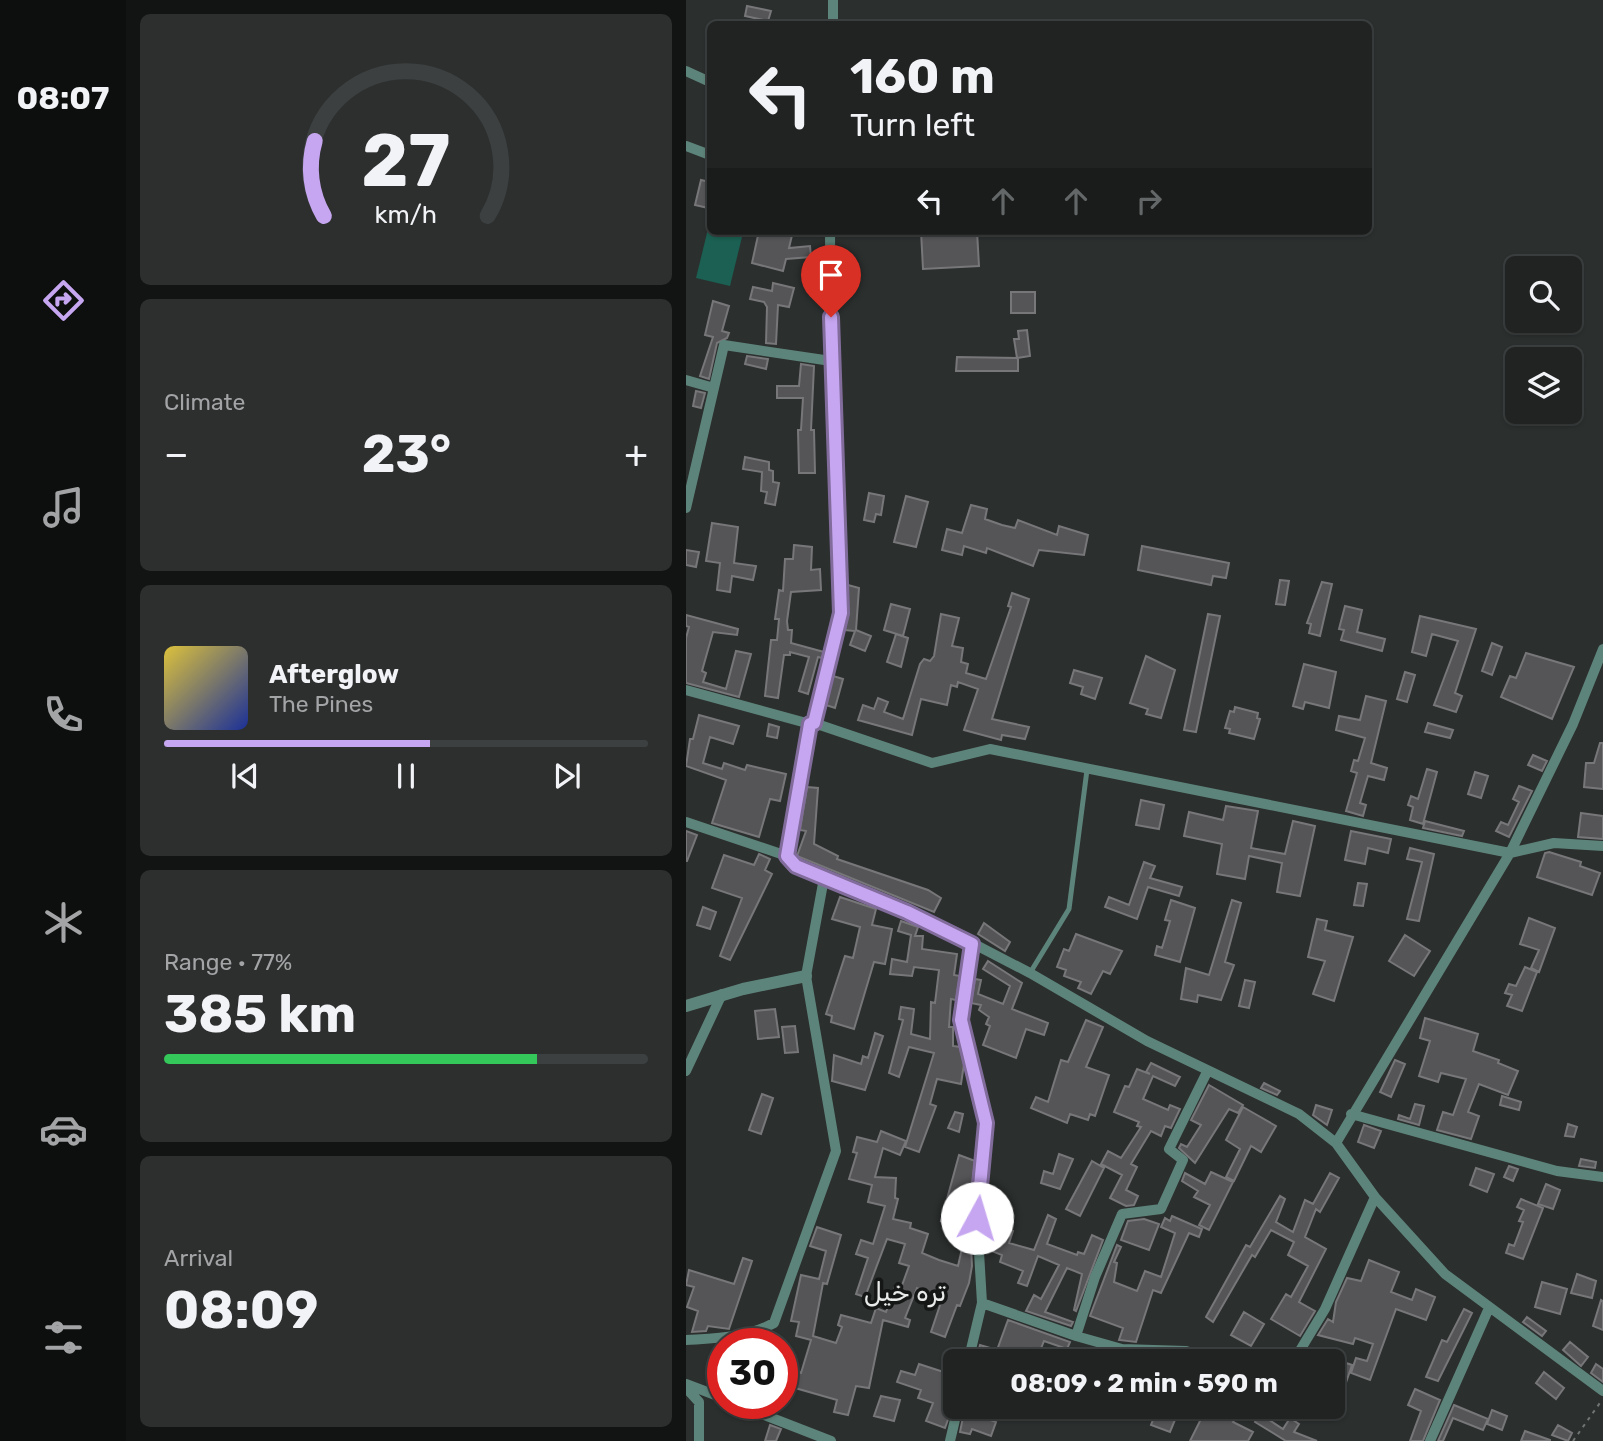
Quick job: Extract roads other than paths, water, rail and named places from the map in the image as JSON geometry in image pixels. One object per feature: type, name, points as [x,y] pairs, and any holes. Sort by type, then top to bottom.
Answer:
[{"type":"street","points":[[833,0],[833,21]]},
{"type":"street","points":[[686,71],[707,81]]},
{"type":"street","points":[[686,146],[707,154]]},
{"type":"street","points":[[787,856],[812,723],[841,613],[837,451],[831,361],[830,235]]},
{"type":"street","points":[[686,508],[724,345],[831,361]]},
{"type":"street","points":[[686,380],[714,388]]},
{"type":"street","points":[[1336,1143],[1510,853],[1573,723],[1603,649]]},
{"type":"street","points":[[686,691],[812,723],[932,763],[990,749],[1510,853],[1554,843],[1603,846]]},
{"type":"street","points":[[686,822],[787,856],[796,866],[907,912],[1030,973],[1147,1041],[1207,1072],[1299,1114],[1336,1143],[1375,1197],[1445,1274],[1603,1391]]},
{"type":"street","points":[[686,1340],[733,1337],[760,1330],[774,1323],[827,1183],[836,1151],[806,976],[824,878]]},
{"type":"street","points":[[971,1349],[982,1303],[977,1218],[986,1123],[961,1020],[972,944]]},
{"type":"street","points":[[686,1006],[722,994],[806,976]]},
{"type":"street","points":[[686,1071],[722,994]]},
{"type":"street","points":[[1076,1336],[1095,1277],[1122,1214],[1161,1209],[1183,1160],[1169,1149],[1207,1072]]},
{"type":"street","points":[[1351,1114],[1557,1171],[1603,1177]]},
{"type":"street","points":[[1301,1349],[1325,1309],[1375,1197]]},
{"type":"street","points":[[982,1303],[1122,1349]]},
{"type":"street","points":[[1430,1441],[1489,1308]]},
{"type":"street","points":[[686,1386],[707,1393]]},
{"type":"street","points":[[686,1386],[699,1402],[699,1441]]},
{"type":"street","points":[[775,1419],[831,1441]]},
{"type":"street","points":[[950,1441],[955,1419]]},
{"type":"lane","points":[[1030,973],[1069,909],[1087,770]]},
{"type":"district","name":"تره خیل","points":[[905,1292]]}]
